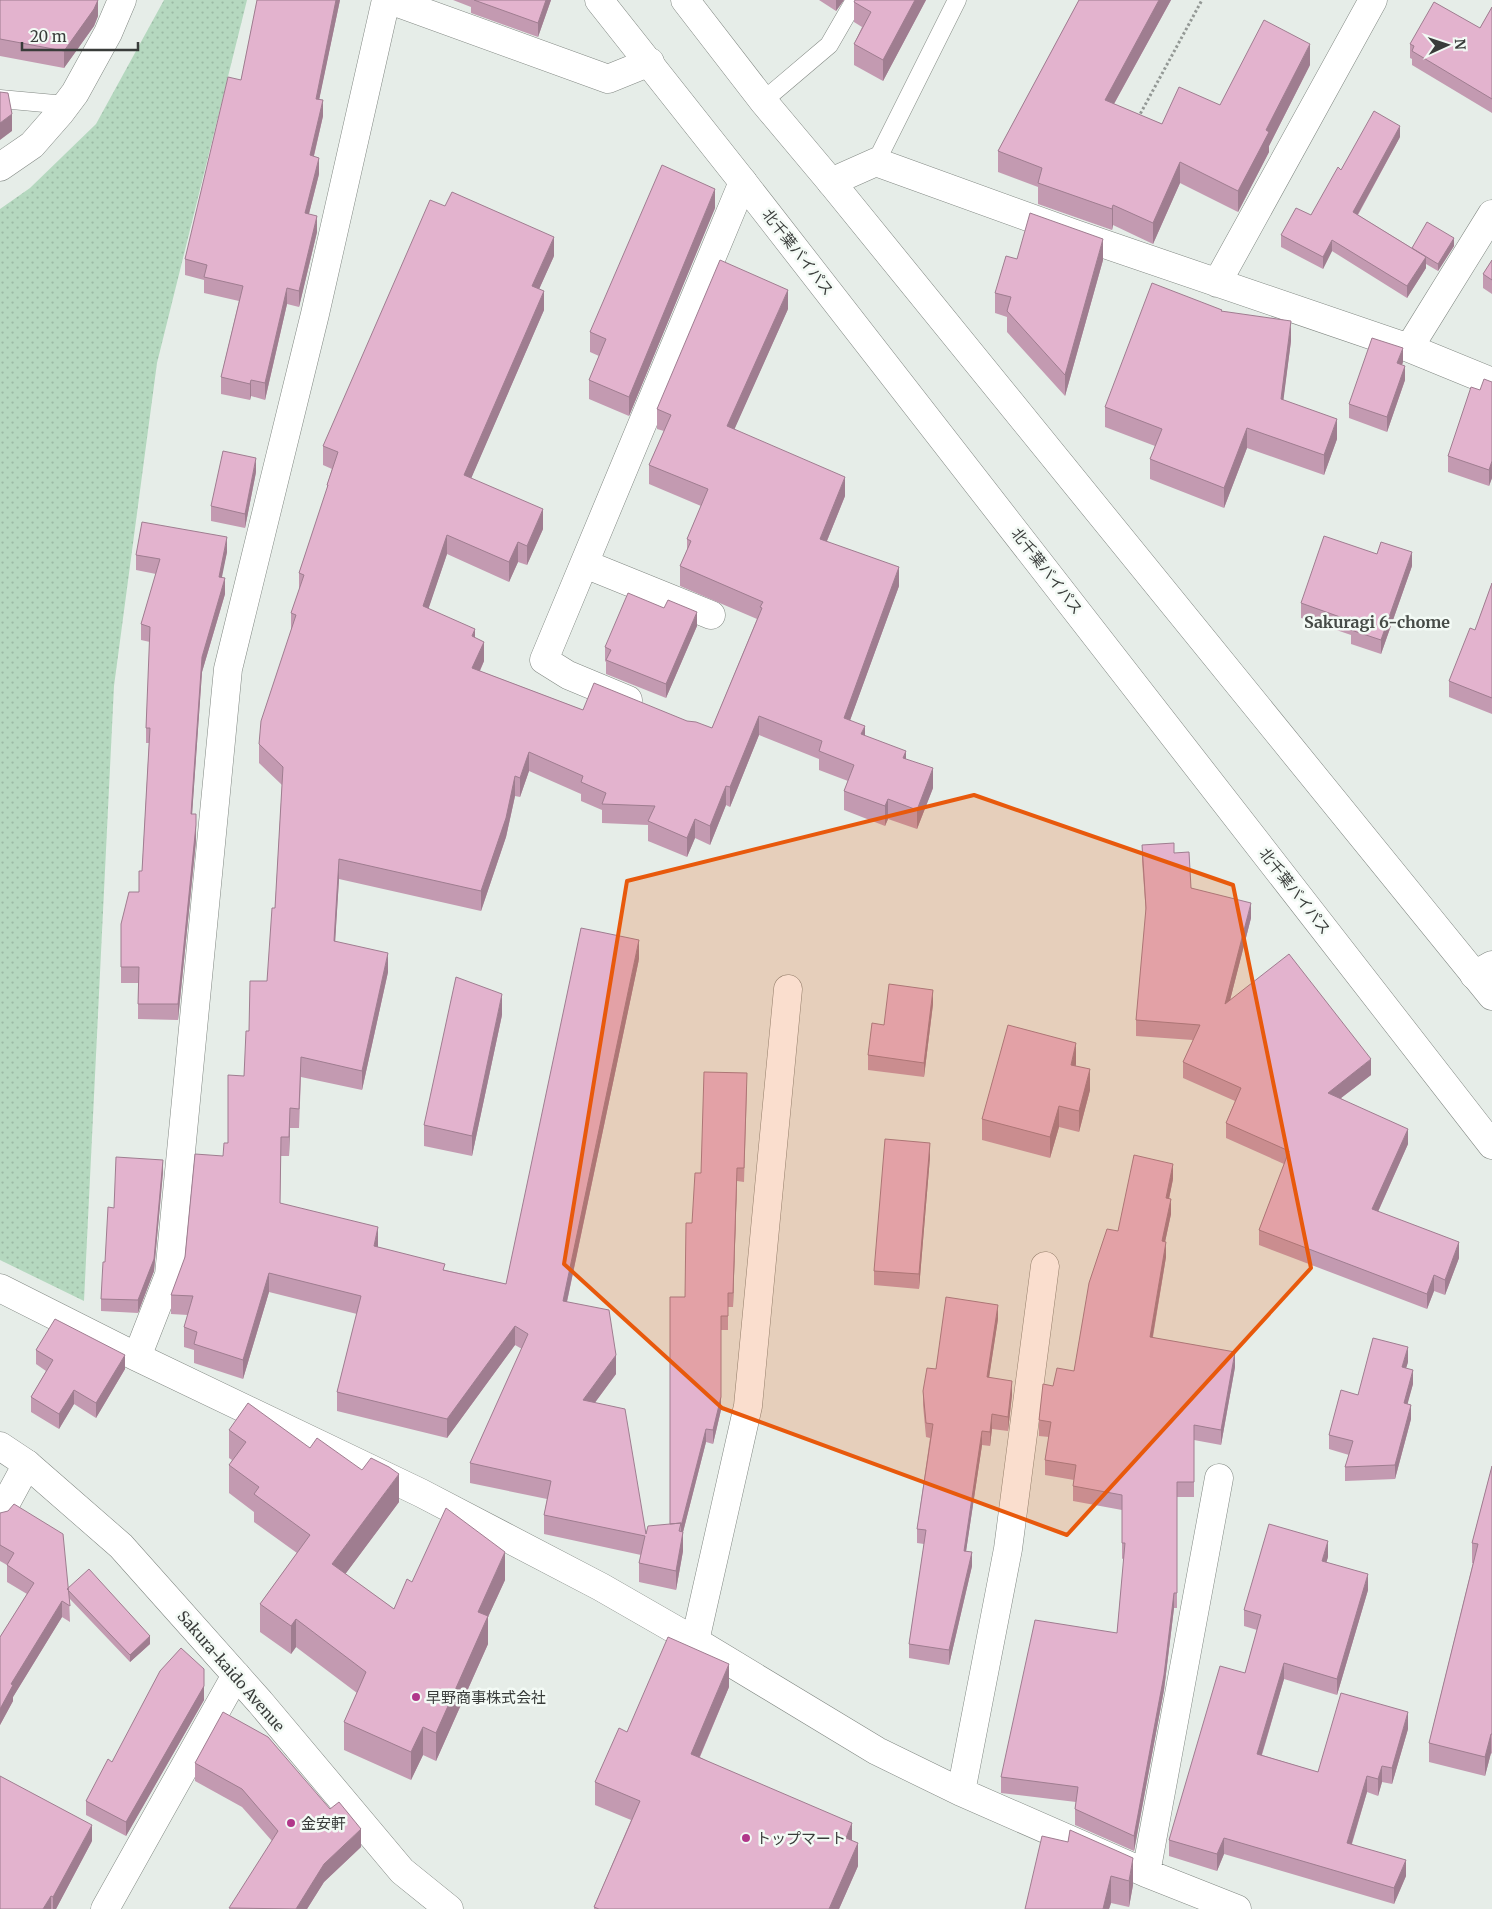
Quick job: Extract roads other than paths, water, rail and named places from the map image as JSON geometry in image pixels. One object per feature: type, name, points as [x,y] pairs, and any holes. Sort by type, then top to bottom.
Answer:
[{"type":"main road","points":[[0,167],[32,145],[75,93],[108,33],[122,0]]},
{"type":"main road","points":[[137,1357],[169,1275],[228,669],[315,314],[386,0]]},
{"type":"main road","points":[[390,0],[608,79],[650,62]]},
{"type":"main road","name":"北千葉バイパス","points":[[599,0],[744,182],[1492,1144]]},
{"type":"main road","points":[[685,0],[763,101],[1483,970],[1492,996]]},
{"type":"main road","points":[[1217,283],[1373,0]]},
{"type":"main road","points":[[831,182],[876,162],[1075,234],[1409,348],[1492,382]]},
{"type":"main road","points":[[649,708],[568,676],[544,660],[744,182]]},
{"type":"main road","points":[[1409,348],[1492,214]]},
{"type":"main road","points":[[585,564],[711,615]]},
{"type":"main road","points":[[695,1641],[748,1406],[788,990]]},
{"type":"main road","points":[[961,1792],[1008,1549],[1045,1266]]},
{"type":"main road","points":[[0,1288],[137,1357],[421,1494],[601,1587],[878,1751],[961,1792],[1146,1873],[1237,1909]]},
{"type":"main road","name":"Sakura-kaido Avenue","points":[[0,1446],[27,1464],[121,1546],[236,1675],[402,1871],[449,1909]]},
{"type":"main road","points":[[0,1514],[27,1464]]},
{"type":"main road","points":[[1146,1873],[1219,1478]]},
{"type":"main road","points":[[105,1909],[236,1675]]},
{"type":"lane","points":[[763,101],[829,45],[855,0]]},
{"type":"lane","points":[[876,162],[957,0]]},
{"type":"lane","points":[[0,99],[66,105]]},
{"type":"place","name":"早野商事株式会社","points":[[416,1697]]},
{"type":"place","name":"金安軒","points":[[291,1823]]},
{"type":"place","name":"トップマート","points":[[746,1838]]},
{"type":"district","name":"Sakuragi 6-chome","points":[[1377,622]]}]
